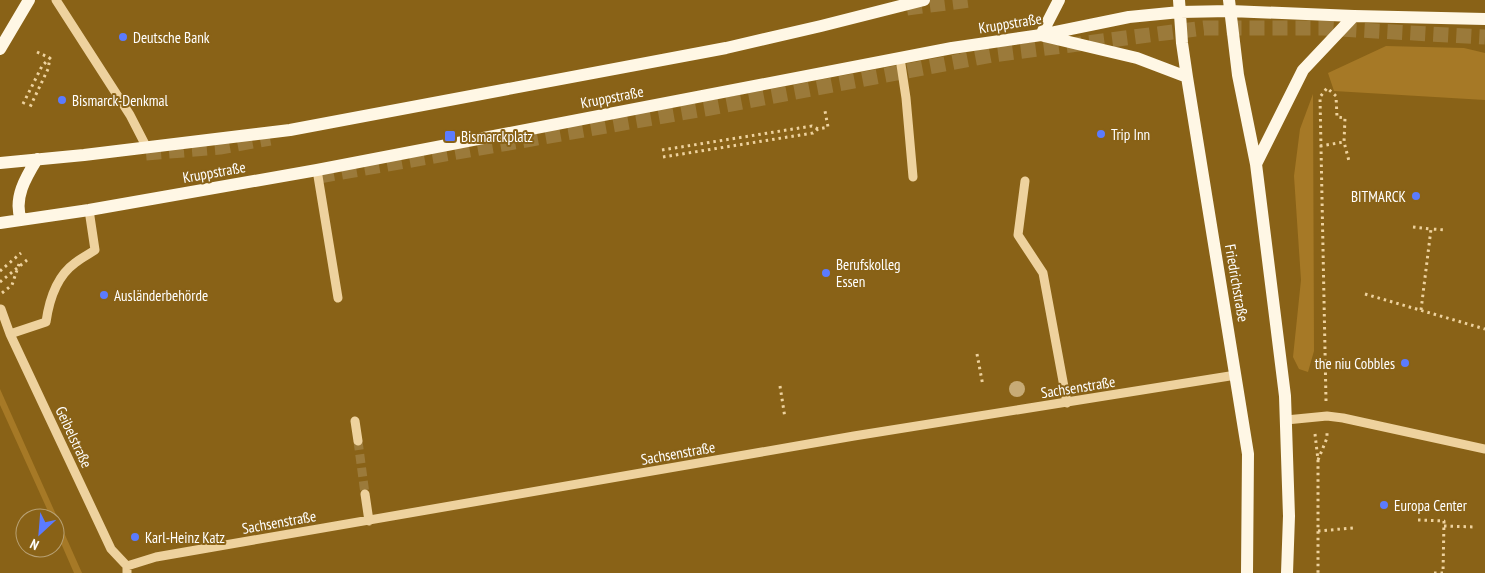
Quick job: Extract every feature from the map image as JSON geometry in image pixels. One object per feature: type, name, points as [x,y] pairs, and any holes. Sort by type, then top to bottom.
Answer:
[{"type":"main road","points":[[0,49],[29,0]]},
{"type":"main road","name":"Kruppstraße","points":[[0,163],[146,148],[290,130],[716,50],[924,0]]},
{"type":"main road","points":[[1059,0],[1041,35],[1137,58],[1187,77]]},
{"type":"main road","points":[[1229,5],[1238,76],[1256,164],[1280,348],[1286,420],[1289,516],[1288,573]]},
{"type":"main road","name":"Kruppstraße","points":[[0,223],[89,210],[317,170],[952,48],[1041,35],[1180,6],[1229,5],[1354,16],[1484,20]]},
{"type":"main road","name":"Friedrichstraße","points":[[1180,6],[1182,43],[1187,77],[1248,454],[1247,573]]},
{"type":"main road","points":[[1256,164],[1303,70],[1354,16]]},
{"type":"main road","points":[[21,220],[18,205],[19,196],[37,159]]},
{"type":"street","points":[[56,0],[130,114],[146,148]]},
{"type":"street","points":[[900,58],[906,98],[913,177]]},
{"type":"street","points":[[317,170],[338,298]]},
{"type":"street","points":[[1025,181],[1018,235],[1043,273],[1067,403]]},
{"type":"street","points":[[10,334],[46,322],[48,309],[59,280],[73,264],[95,250],[89,210]]},
{"type":"street","name":"Geibelstraße","points":[[1,309],[10,334],[110,549],[127,570]]},
{"type":"street","name":"Sachsenstraße","points":[[127,570],[156,557],[854,436],[1236,375]]},
{"type":"street","points":[[1286,420],[1327,416],[1343,418],[1485,449]]},
{"type":"street","points":[[355,421],[358,440]]},
{"type":"street","points":[[365,494],[369,521]]},
{"type":"path","points":[[37,52],[50,58]]},
{"type":"path","points":[[23,104],[42,66],[50,58]]},
{"type":"path","points":[[30,107],[48,70],[50,58]]},
{"type":"path","points":[[1318,573],[1318,460],[1328,438],[1320,146],[1320,98],[1327,88],[1336,96],[1337,117],[1344,118],[1344,142],[1349,161]]},
{"type":"path","points":[[663,157],[812,134],[818,129],[828,127],[825,111]]},
{"type":"path","points":[[662,150],[812,126],[818,129]]},
{"type":"path","points":[[1320,146],[1344,142]]},
{"type":"path","points":[[1413,227],[1446,230]]},
{"type":"path","points":[[1421,310],[1431,229]]},
{"type":"path","points":[[0,271],[21,253]]},
{"type":"path","points":[[0,282],[27,260]]},
{"type":"path","points":[[0,295],[12,285],[20,261]]},
{"type":"path","points":[[1365,294],[1485,329]]},
{"type":"path","points":[[977,354],[983,386]]},
{"type":"path","points":[[780,386],[786,418]]},
{"type":"path","points":[[1418,520],[1444,521],[1443,573],[1432,573]]},
{"type":"path","points":[[1444,526],[1476,527]]},
{"type":"path","points":[[1318,530],[1354,528]]},
{"type":"shaded area","points":[[1386,46],[1464,48],[1485,53],[1485,100],[1334,91],[1328,73]]},
{"type":"shaded area","points":[[1313,94],[1314,351],[1308,372],[1299,369],[1293,357],[1301,280],[1294,176],[1300,129]]},
{"type":"shaded area","points":[[0,389],[53,508],[47,508],[0,405]]},
{"type":"shaded area","points":[[65,535],[82,573],[74,573],[65,552]]},
{"type":"tunnel","points":[[907,8],[970,0]]},
{"type":"tunnel","points":[[319,176],[710,108],[992,55],[1204,28],[1322,28],[1485,37]]},
{"type":"tunnel","points":[[146,153],[220,147],[270,138]]},
{"type":"tunnel","points":[[358,441],[365,494]]},
{"type":"place","name":"Deutsche Bank","points":[[123,37]]},
{"type":"place","name":"Bismarck-Denkmal","points":[[62,100]]},
{"type":"place","name":"Trip Inn","points":[[1101,134]]},
{"type":"place","name":"Bismarckplatz","points":[[450,136]]},
{"type":"place","name":"BITMARCK","points":[[1416,196]]},
{"type":"place","name":"Berufskolleg Essen","points":[[826,273]]},
{"type":"place","name":"Ausländerbehörde","points":[[104,295]]},
{"type":"place","name":"the niu Cobbles","points":[[1405,363]]},
{"type":"place","name":"Europa Center","points":[[1384,505]]},
{"type":"place","name":"Karl-Heinz Katz","points":[[135,537]]}]
